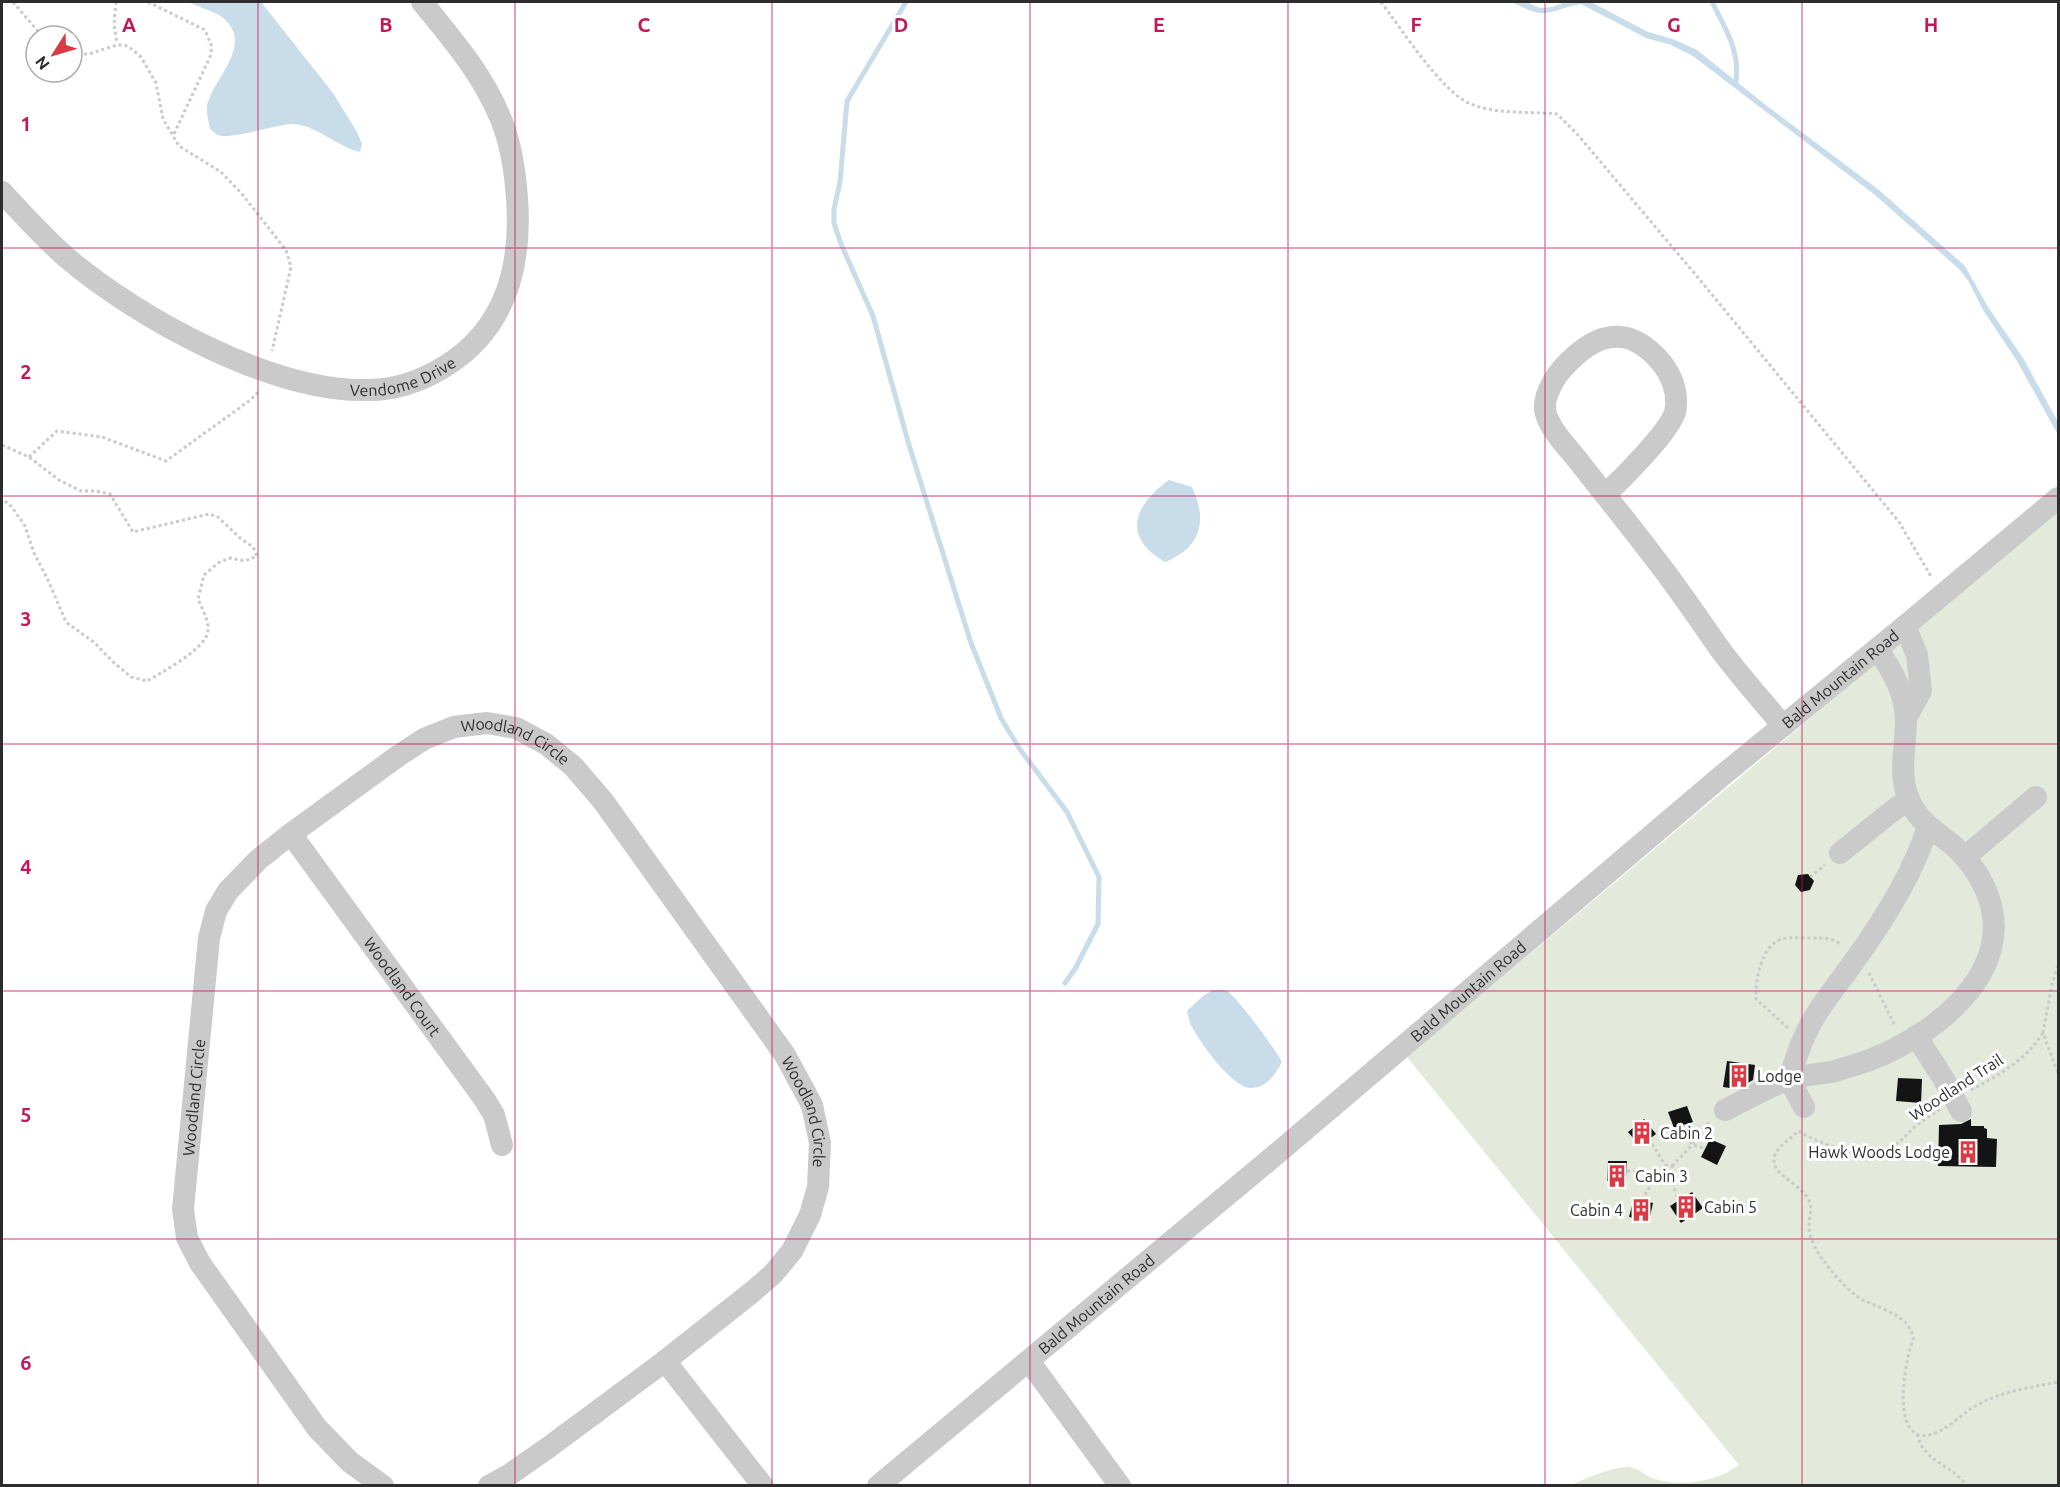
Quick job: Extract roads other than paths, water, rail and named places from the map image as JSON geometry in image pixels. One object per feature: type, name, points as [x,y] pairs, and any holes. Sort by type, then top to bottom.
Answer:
[{"type":"street","name":"Vendome Drive","points":[[2,192],[38,231],[68,259],[98,282],[157,320],[208,346],[248,364],[318,385],[369,390],[394,388],[417,381],[456,360],[474,344],[492,322],[506,295],[514,270],[518,230],[516,179],[501,119],[474,69],[422,2]]},
{"type":"street","points":[[1605,495],[1630,472],[1675,413],[1676,390],[1668,371],[1651,351],[1635,340],[1615,336],[1599,338],[1560,370],[1545,398],[1545,411],[1552,428],[1654,557],[1718,646],[1783,726]]},
{"type":"street","name":"Bald Mountain Road","points":[[878,1485],[2058,498]]},
{"type":"street","points":[[1905,626],[1917,655],[1922,691],[1906,718]]},
{"type":"street","points":[[1725,1110],[1789,1079],[1833,1071],[1870,1059],[1916,1036],[1952,1011],[1972,986],[1989,954],[1995,929],[1992,906],[1982,882],[1965,857],[1921,819],[1906,793],[1902,760],[1906,718],[1900,687],[1890,666],[1877,649]]},
{"type":"street","name":"Woodland Circle","points":[[383,1485],[350,1462],[317,1428],[200,1263],[188,1238],[183,1209],[209,938],[216,911],[228,891],[258,860],[291,834],[424,739],[453,727],[487,723],[516,728],[546,744],[573,766],[603,801],[785,1055],[812,1105],[820,1143],[818,1187],[810,1215],[792,1251],[773,1274],[665,1361],[542,1453],[489,1485]]},
{"type":"street","points":[[1965,857],[2036,797]]},
{"type":"street","points":[[1840,853],[1909,799]]},
{"type":"street","points":[[1803,1107],[1789,1079],[1798,1049],[1810,1025],[1862,951],[1892,901],[1923,844],[1928,826]]},
{"type":"street","name":"Woodland Court","points":[[291,834],[485,1100],[494,1115],[502,1145]]},
{"type":"street","points":[[1916,1036],[1958,1105]]},
{"type":"street","points":[[665,1361],[764,1485]]},
{"type":"street","points":[[1029,1361],[1120,1485]]},
{"type":"water","points":[[188,2],[261,2],[333,93],[357,132],[362,144],[360,152],[308,127],[299,125],[284,125],[224,136],[217,135],[210,129],[207,106],[230,61],[235,38],[231,27],[222,17]]},
{"type":"water","points":[[1512,2],[1526,2],[1540,8],[1553,7],[1565,2],[1591,2],[1648,32],[1673,39],[1697,50],[1879,190],[1965,266],[1988,307],[2023,358],[2058,422],[2058,435],[2017,361],[1960,270],[1875,195],[1693,56],[1671,45],[1646,38],[1581,4],[1540,13]]},
{"type":"water","points":[[1169,480],[1192,487],[1200,511],[1200,522],[1194,541],[1187,549],[1165,562],[1142,542],[1137,521],[1147,500]]},
{"type":"water","points":[[1213,990],[1225,990],[1232,995],[1256,1024],[1282,1062],[1266,1083],[1251,1088],[1235,1080],[1208,1052],[1191,1025],[1187,1011]]},
{"type":"waterway","points":[[906,2],[847,101],[834,223],[873,316],[909,445],[971,643],[1001,718],[1019,748],[1067,812],[1099,877],[1098,924],[1075,969],[1065,983]]},
{"type":"waterway","points":[[1712,2],[1734,49],[1736,81]]},
{"type":"place","name":"Lodge","points":[[1739,1076]]},
{"type":"place","name":"Cabin 2","points":[[1642,1133]]},
{"type":"place","name":"Hawk Woods Lodge","points":[[1968,1152]]},
{"type":"place","name":"Cabin 3","points":[[1617,1176]]},
{"type":"place","name":"Cabin 5","points":[[1686,1207]]},
{"type":"place","name":"Cabin 4","points":[[1641,1210]]}]
